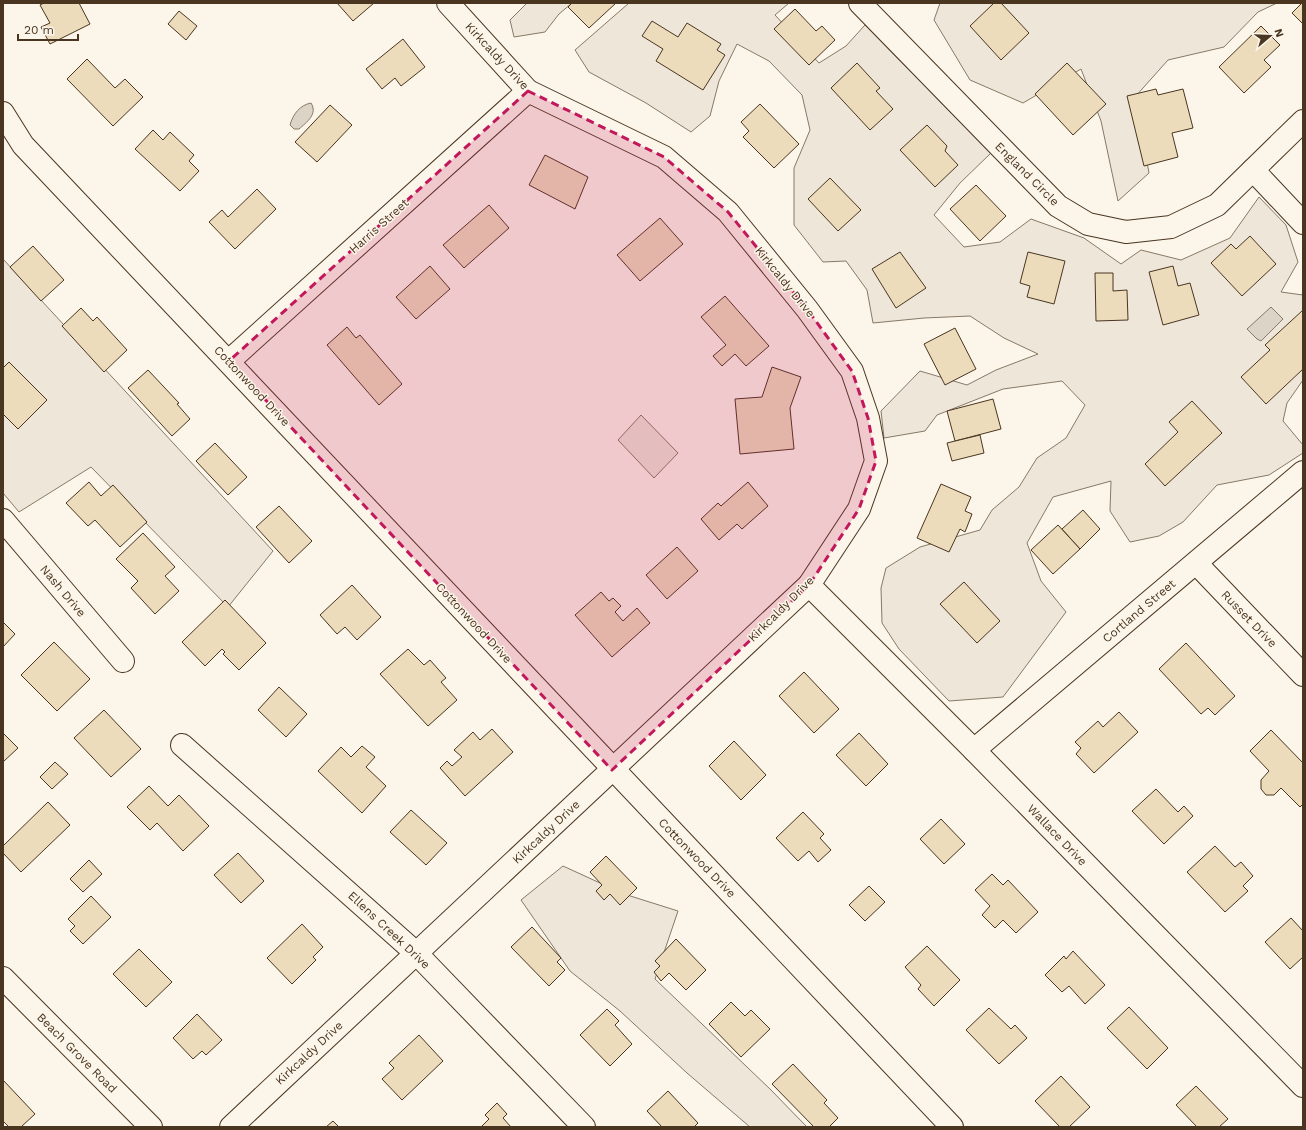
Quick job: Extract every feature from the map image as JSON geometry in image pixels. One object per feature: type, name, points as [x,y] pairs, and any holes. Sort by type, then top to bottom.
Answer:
[{"type":"street","name":"Kirkcaldy Drive","points":[[231,1127],[809,585],[859,509],[876,461],[868,418],[852,371],[807,309],[728,212],[664,157],[528,91],[448,3]]},
{"type":"street","name":"England Circle","points":[[860,3],[1058,206],[1088,224],[1126,232],[1171,227],[1217,205],[1303,121]]},
{"type":"street","name":"Harris Street","points":[[229,361],[528,91]]},
{"type":"street","name":"Cottonwood Drive","points":[[3,113],[23,144],[229,361],[612,770],[952,1127]]},
{"type":"street","points":[[1253,170],[1303,223]]},
{"type":"street","name":"Cortland Street","points":[[974,750],[1303,472]]},
{"type":"street","name":"Nash Drive","points":[[3,520],[123,661]]},
{"type":"street","name":"Russet Drive","points":[[1196,563],[1303,675]]},
{"type":"street","name":"Wallace Drive","points":[[809,585],[974,750],[1303,1086]]},
{"type":"street","name":"Ellens Creek Drive","points":[[182,745],[416,953],[584,1127]]},
{"type":"street","name":"Beach Grove Road","points":[[3,978],[151,1127]]},
{"type":"highlighted area","points":[[528,91],[664,157],[728,212],[807,309],[852,371],[868,418],[876,461],[859,509],[809,585],[612,770],[229,361]]},
{"type":"shaded area","points":[[527,3],[572,3],[559,14],[545,32],[514,37],[510,20]]},
{"type":"shaded area","points":[[629,3],[789,3],[775,15],[819,63],[846,46],[865,25],[991,153],[960,183],[934,215],[964,247],[1000,242],[1031,219],[1084,238],[1121,264],[1141,250],[1181,260],[1230,238],[1259,197],[1286,225],[1298,262],[1281,292],[1303,295],[1303,380],[1287,403],[1283,421],[1303,445],[1303,453],[1269,475],[1217,485],[1183,522],[1159,536],[1130,542],[1110,511],[1111,481],[1053,497],[1027,543],[1041,581],[1066,612],[1003,697],[949,701],[899,649],[882,623],[881,588],[886,568],[920,547],[980,530],[992,510],[1019,487],[1037,458],[1066,438],[1085,405],[1062,381],[1003,389],[937,415],[925,431],[884,438],[881,411],[920,371],[967,385],[996,370],[1038,354],[1004,338],[970,316],[924,318],[873,323],[867,290],[846,261],[823,262],[794,225],[794,168],[810,130],[802,95],[769,61],[737,44],[719,81],[710,116],[691,132],[646,103],[589,72],[575,50]]},
{"type":"shaded area","points":[[940,3],[1277,3],[1258,12],[1224,47],[1168,60],[1135,97],[1149,173],[1118,201],[1101,121],[1081,69],[1023,103],[970,80],[934,20]]},
{"type":"shaded area","points":[[311,103],[313,111],[311,118],[299,129],[294,129],[290,125],[293,117],[300,108]]},
{"type":"shaded area","points":[[3,259],[273,551],[228,607],[91,467],[19,512],[3,493]]},
{"type":"shaded area","points":[[1271,307],[1283,319],[1261,341],[1247,329]]},
{"type":"shaded area","points":[[641,415],[678,453],[654,478],[618,440]]},
{"type":"shaded area","points":[[563,866],[624,894],[678,911],[655,979],[770,1089],[807,1127],[750,1127],[687,1073],[620,1011],[570,971],[521,900]]},
{"type":"building","points":[[44,3],[79,3],[90,24],[50,44],[41,27],[50,23],[40,5]]},
{"type":"building","points":[[337,3],[374,3],[353,21]]},
{"type":"building","points":[[572,3],[616,3],[589,28],[568,7]]},
{"type":"building","points":[[994,3],[1001,3],[1029,33],[1001,60],[970,26]]},
{"type":"building","points":[[1303,3],[1303,24],[1292,13]]},
{"type":"building","points":[[795,9],[816,31],[822,26],[835,40],[809,65],[774,29]]},
{"type":"building","points":[[179,11],[197,26],[186,40],[168,24]]},
{"type":"building","points":[[652,21],[678,37],[687,23],[721,44],[717,50],[725,55],[703,90],[656,61],[663,49],[642,36]]},
{"type":"building","points":[[1261,26],[1280,45],[1264,60],[1271,67],[1244,93],[1219,67]]},
{"type":"building","points":[[403,39],[425,67],[401,86],[395,78],[382,89],[366,69]]},
{"type":"building","points":[[87,59],[115,88],[125,79],[143,97],[113,126],[67,79]]},
{"type":"building","points":[[857,63],[880,88],[876,91],[893,109],[870,130],[831,88]]},
{"type":"building","points":[[1067,63],[1106,104],[1073,135],[1035,94]]},
{"type":"building","points":[[1156,89],[1158,95],[1183,89],[1193,128],[1172,133],[1178,157],[1144,166],[1127,96]]},
{"type":"building","points":[[760,104],[799,144],[774,168],[743,137],[749,131],[741,122]]},
{"type":"building","points":[[330,105],[352,125],[317,162],[295,142]]},
{"type":"building","points":[[927,125],[947,146],[945,151],[958,165],[935,187],[900,150]]},
{"type":"building","points":[[153,130],[163,140],[170,132],[194,155],[189,161],[199,171],[180,191],[135,149]]},
{"type":"building","points":[[545,155],[588,177],[575,209],[529,185]]},
{"type":"building","points":[[830,178],[861,210],[838,231],[808,199]]},
{"type":"building","points":[[976,185],[1006,216],[980,241],[950,209]]},
{"type":"building","points":[[257,189],[276,209],[235,249],[209,222],[222,210],[228,217]]},
{"type":"building","points":[[489,205],[509,228],[464,268],[443,245]]},
{"type":"building","points":[[660,218],[683,244],[640,281],[617,255]]},
{"type":"building","points":[[1250,236],[1276,264],[1242,296],[1211,263],[1231,244],[1236,249]]},
{"type":"building","points":[[33,246],[64,280],[41,301],[10,267]]},
{"type":"building","points":[[900,252],[926,288],[896,308],[872,269]]},
{"type":"building","points":[[1028,252],[1065,261],[1054,304],[1027,297],[1030,286],[1020,283]]},
{"type":"building","points":[[430,266],[450,289],[416,319],[396,297]]},
{"type":"building","points":[[1173,266],[1178,286],[1190,283],[1199,315],[1163,325],[1149,272]]},
{"type":"building","points":[[1095,273],[1113,273],[1113,291],[1127,290],[1128,320],[1096,321]]},
{"type":"building","points":[[725,296],[769,346],[746,366],[735,354],[722,366],[713,356],[726,345],[701,317]]},
{"type":"building","points":[[81,308],[93,321],[97,317],[127,350],[104,372],[62,326]]},
{"type":"building","points":[[1303,310],[1303,369],[1266,404],[1241,377],[1270,350],[1265,345]]},
{"type":"building","points":[[347,327],[356,338],[360,335],[402,384],[379,405],[327,345]]},
{"type":"building","points":[[955,328],[976,369],[945,385],[924,344]]},
{"type":"building","points":[[9,362],[47,400],[18,429],[3,414],[3,368]]},
{"type":"building","points":[[772,367],[801,377],[790,408],[794,449],[740,454],[735,399],[762,397]]},
{"type":"building","points":[[148,370],[179,403],[177,404],[190,419],[172,436],[128,388]]},
{"type":"building","points":[[993,399],[1001,429],[955,441],[947,411]]},
{"type":"building","points":[[1192,401],[1222,433],[1165,486],[1145,464],[1178,432],[1169,422]]},
{"type":"building","points":[[980,435],[984,453],[952,461],[947,443]]},
{"type":"building","points":[[215,443],[247,477],[228,495],[196,461]]},
{"type":"building","points":[[89,482],[101,496],[113,485],[147,522],[120,547],[95,520],[88,526],[66,503]]},
{"type":"building","points":[[748,482],[768,506],[742,529],[737,524],[719,540],[701,519],[718,503],[721,506]]},
{"type":"building","points":[[941,484],[971,497],[965,511],[972,514],[965,532],[960,529],[949,552],[917,538]]},
{"type":"building","points":[[279,506],[312,541],[289,563],[256,527]]},
{"type":"building","points":[[1083,510],[1100,529],[1080,549],[1062,529]]},
{"type":"building","points":[[1058,525],[1080,549],[1053,574],[1031,550]]},
{"type":"building","points":[[143,533],[175,567],[165,576],[179,591],[155,614],[131,588],[138,581],[116,559]]},
{"type":"building","points":[[677,547],[698,571],[667,599],[646,575]]},
{"type":"building","points":[[964,582],[1000,621],[977,643],[940,604]]},
{"type":"building","points":[[352,585],[381,617],[357,640],[345,627],[337,634],[320,615]]},
{"type":"building","points":[[601,592],[609,601],[613,598],[621,606],[615,612],[623,621],[637,608],[650,623],[612,657],[575,615]]},
{"type":"building","points":[[225,600],[266,643],[239,670],[223,654],[225,652],[222,649],[205,666],[182,642]]},
{"type":"building","points":[[3,622],[15,634],[3,647]]},
{"type":"building","points":[[54,642],[90,679],[57,711],[21,675]]},
{"type":"building","points":[[1186,643],[1235,696],[1215,715],[1208,708],[1201,714],[1159,669]]},
{"type":"building","points":[[408,649],[424,665],[430,660],[446,678],[441,682],[457,700],[428,726],[380,674]]},
{"type":"building","points":[[804,672],[839,709],[814,733],[779,696]]},
{"type":"building","points":[[279,687],[307,714],[286,737],[258,710]]},
{"type":"building","points":[[104,710],[141,749],[111,777],[74,738]]},
{"type":"building","points":[[1119,712],[1138,732],[1094,773],[1076,754],[1081,748],[1075,742],[1098,721],[1103,727]]},
{"type":"building","points":[[492,729],[513,752],[465,796],[440,768],[447,761],[452,766],[462,757],[454,750],[473,732],[480,740]]},
{"type":"building","points":[[1271,730],[1303,763],[1303,804],[1300,807],[1281,788],[1274,795],[1266,795],[1261,789],[1261,780],[1269,771],[1250,751]]},
{"type":"building","points":[[3,733],[18,748],[3,762]]},
{"type":"building","points":[[859,733],[888,764],[866,786],[836,755]]},
{"type":"building","points":[[734,741],[766,775],[741,800],[709,766]]},
{"type":"building","points":[[362,746],[375,757],[366,767],[386,786],[362,813],[318,771],[341,747],[351,757]]},
{"type":"building","points":[[55,762],[68,774],[52,789],[40,777]]},
{"type":"building","points":[[149,786],[168,806],[179,795],[209,826],[183,851],[157,823],[150,830],[127,807]]},
{"type":"building","points":[[1156,789],[1178,812],[1184,806],[1193,816],[1164,844],[1132,811]]},
{"type":"building","points":[[48,802],[70,825],[21,872],[3,853],[3,846]]},
{"type":"building","points":[[411,810],[447,843],[426,865],[390,832]]},
{"type":"building","points":[[803,812],[824,834],[820,838],[831,850],[818,862],[809,851],[798,861],[776,838]]},
{"type":"building","points":[[941,819],[965,844],[944,864],[920,839]]},
{"type":"building","points":[[1215,846],[1235,867],[1241,862],[1253,876],[1243,886],[1248,891],[1225,912],[1187,872]]},
{"type":"building","points":[[238,853],[264,881],[241,903],[214,875]]},
{"type":"building","points":[[606,856],[637,888],[620,905],[610,894],[604,900],[596,891],[602,885],[590,872]]},
{"type":"building","points":[[89,860],[102,874],[83,892],[70,879]]},
{"type":"building","points":[[992,874],[1003,885],[1008,880],[1038,912],[1016,933],[1003,920],[995,928],[982,915],[990,906],[975,890]]},
{"type":"building","points":[[869,886],[885,902],[865,921],[849,905]]},
{"type":"building","points":[[91,896],[111,917],[83,944],[70,931],[75,926],[68,919]]},
{"type":"building","points":[[1291,918],[1303,931],[1303,957],[1290,969],[1265,942]]},
{"type":"building","points":[[302,924],[323,947],[313,957],[316,960],[292,984],[267,958]]},
{"type":"building","points":[[532,927],[561,958],[557,962],[565,970],[549,986],[511,947]]},
{"type":"building","points":[[676,939],[706,970],[686,990],[669,973],[661,981],[654,972],[660,966],[655,961]]},
{"type":"building","points":[[927,946],[960,980],[934,1006],[918,989],[921,985],[905,967]]},
{"type":"building","points":[[139,949],[172,982],[146,1007],[113,974]]},
{"type":"building","points":[[1073,951],[1105,985],[1085,1004],[1069,986],[1062,992],[1045,975],[1064,956],[1066,959]]},
{"type":"building","points":[[731,1002],[745,1016],[751,1010],[770,1029],[741,1057],[709,1024]]},
{"type":"building","points":[[1129,1007],[1168,1048],[1147,1069],[1107,1028]]},
{"type":"building","points":[[989,1008],[1011,1029],[1015,1025],[1027,1038],[999,1064],[966,1030]]},
{"type":"building","points":[[607,1009],[619,1021],[615,1025],[632,1044],[610,1066],[580,1035]]},
{"type":"building","points":[[197,1014],[222,1040],[206,1055],[202,1051],[193,1059],[173,1038]]},
{"type":"building","points":[[419,1035],[443,1061],[402,1100],[382,1079],[394,1068],[389,1063]]},
{"type":"building","points":[[793,1064],[827,1100],[824,1103],[838,1118],[829,1127],[814,1127],[772,1084]]},
{"type":"building","points":[[1061,1076],[1090,1107],[1069,1127],[1060,1127],[1035,1101]]},
{"type":"building","points":[[3,1080],[35,1114],[21,1127],[9,1127],[3,1121]]},
{"type":"building","points":[[1196,1086],[1228,1119],[1219,1127],[1197,1127],[1176,1105]]},
{"type":"building","points":[[668,1091],[698,1123],[694,1127],[662,1127],[647,1111]]},
{"type":"building","points":[[497,1103],[507,1114],[503,1118],[511,1127],[481,1127],[489,1119],[485,1115]]},
{"type":"building","points":[[333,1121],[339,1127],[326,1127]]}]
